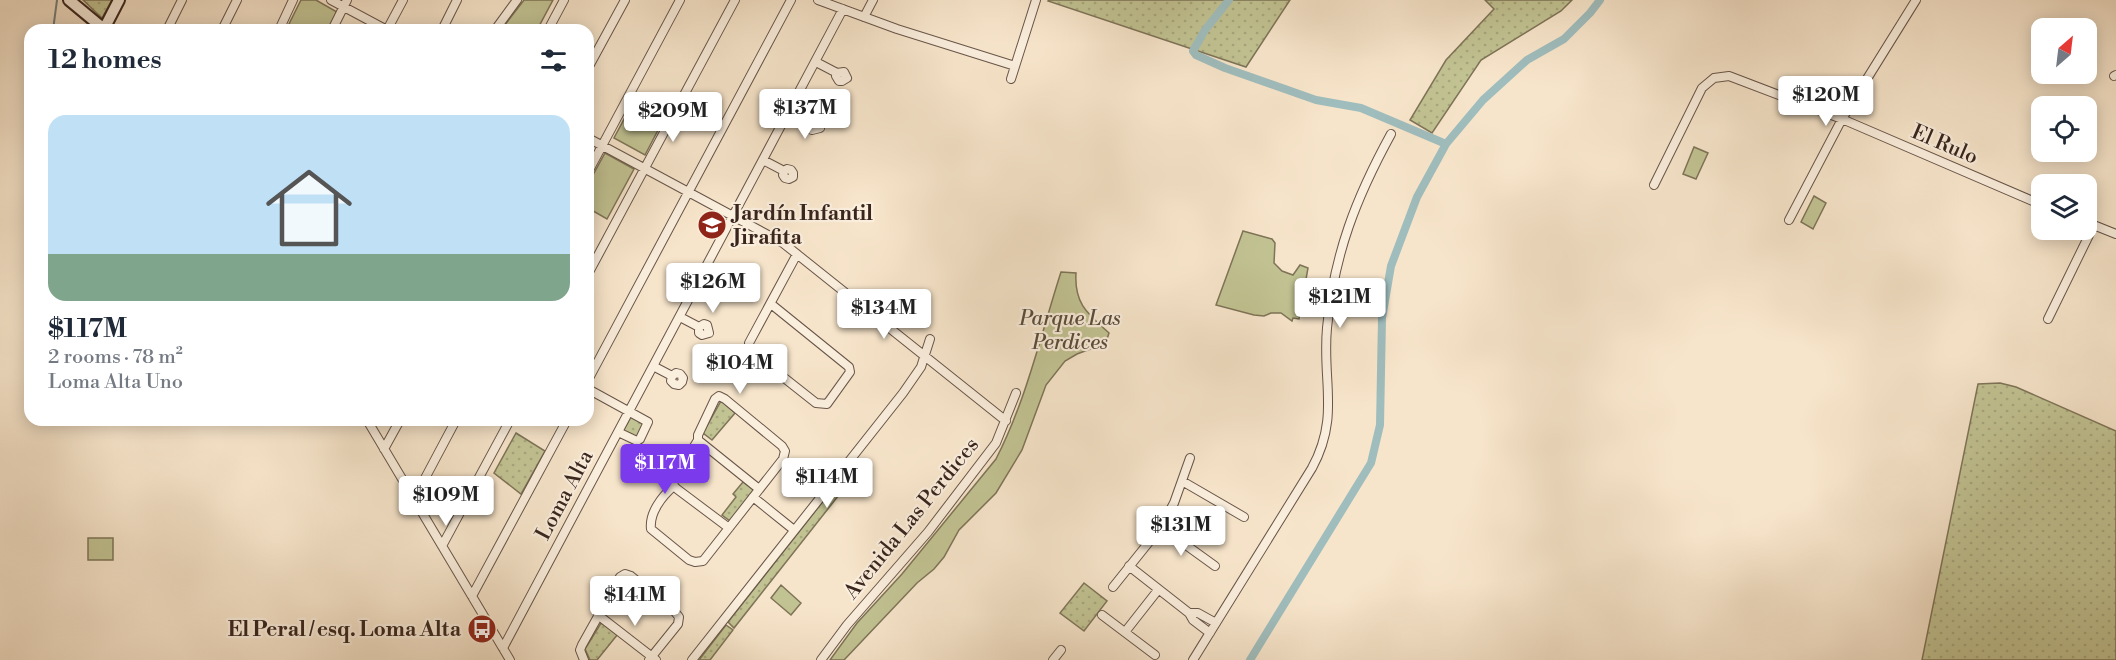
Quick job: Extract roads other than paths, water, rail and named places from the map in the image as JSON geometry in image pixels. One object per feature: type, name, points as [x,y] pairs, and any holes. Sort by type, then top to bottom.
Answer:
[{"type":"street","points":[[107,24],[119,0]]},
{"type":"street","points":[[170,24],[182,0]]},
{"type":"street","points":[[225,24],[237,0]]},
{"type":"street","points":[[282,24],[293,0]]},
{"type":"street","points":[[331,0],[346,4],[378,24]]},
{"type":"street","points":[[390,24],[403,0]]},
{"type":"street","points":[[445,24],[458,0]]},
{"type":"street","points":[[499,24],[517,0]]},
{"type":"street","points":[[551,24],[564,0]]},
{"type":"street","points":[[594,57],[625,0]]},
{"type":"street","points":[[594,160],[680,0]]},
{"type":"street","points":[[594,263],[735,0]]},
{"type":"street","points":[[594,369],[791,0]]},
{"type":"street","points":[[818,0],[1015,66]]},
{"type":"street","points":[[864,17],[873,0]]},
{"type":"street","points":[[1011,79],[1036,0]]},
{"type":"street","points":[[1789,220],[1842,119],[1916,0]]},
{"type":"street","points":[[71,2],[99,24]]},
{"type":"street","points":[[335,24],[346,4]]},
{"type":"street","name":"Loma Alta","points":[[503,648],[843,9]]},
{"type":"street","points":[[816,62],[837,73]]},
{"type":"street","name":"El Rulo","points":[[1654,184],[1702,88],[1719,76],[1735,77],[1842,119],[2031,200]]},
{"type":"street","points":[[789,111],[811,122]]},
{"type":"street","points":[[1193,660],[1312,468],[1321,449],[1327,430],[1329,409],[1327,331],[1338,261],[1355,205],[1391,134]]},
{"type":"street","points":[[594,141],[776,238],[1006,421]]},
{"type":"street","points":[[763,160],[784,171]]},
{"type":"street","points":[[2097,226],[2116,234]]},
{"type":"street","points":[[2048,319],[2083,240]]},
{"type":"street","points":[[771,304],[841,358],[849,367],[850,372],[826,404],[816,403],[749,350],[749,344],[797,254]]},
{"type":"street","points":[[706,267],[727,279]]},
{"type":"street","points":[[680,317],[699,327],[704,324],[709,333]]},
{"type":"street","points":[[692,660],[914,379],[930,339]]},
{"type":"street","points":[[653,366],[672,376]]},
{"type":"street","points":[[594,392],[647,421],[647,426],[637,441],[618,432]]},
{"type":"street","name":"Avenida Las Perdices","points":[[821,660],[847,624],[935,524],[996,443],[1016,393]]},
{"type":"street","points":[[719,396],[783,446],[785,451],[783,459],[703,561],[695,562],[686,558],[651,529],[650,523],[658,504],[674,486],[673,481],[698,440],[698,435],[715,399],[719,396]]},
{"type":"street","points":[[371,426],[510,660]]},
{"type":"street","points":[[384,449],[397,426]]},
{"type":"street","points":[[414,499],[453,426]]},
{"type":"street","points":[[442,546],[507,426]]},
{"type":"street","points":[[472,596],[564,426]]},
{"type":"street","points":[[698,440],[759,489]]},
{"type":"street","points":[[1113,587],[1161,527],[1190,458]]},
{"type":"street","points":[[1182,481],[1244,517]]},
{"type":"street","points":[[674,486],[729,528]]},
{"type":"street","points":[[753,497],[794,530]]},
{"type":"street","points":[[1161,527],[1215,566]]},
{"type":"street","points":[[1129,566],[1189,613],[1193,620],[1210,633]]},
{"type":"street","points":[[584,660],[580,651],[582,645],[598,615],[620,577],[625,574],[631,576],[679,617],[678,624],[652,659],[598,615]]},
{"type":"street","points":[[1125,632],[1158,590]]},
{"type":"street","points":[[1189,613],[1198,613],[1216,623]]},
{"type":"street","points":[[1102,615],[1155,655]]},
{"type":"street","points":[[1053,660],[1061,650]]},
{"type":"waterway","points":[[54,24],[57,0]]},
{"type":"waterway","points":[[1229,0],[1205,30],[1193,51],[1196,55],[1225,68],[1316,100],[1361,108],[1446,144]]},
{"type":"waterway","points":[[1250,660],[1371,463],[1380,425],[1382,318],[1391,266],[1417,197],[1446,144],[1483,100],[1527,60],[1564,39],[1600,0]]},
{"type":"place","name":"Jardín Infantil Jirafita","points":[[712,225]]},
{"type":"place","name":"El Peral / esq. Loma Alta","points":[[482,629]]},
{"type":"park label","name":"Parque Las Perdices","points":[[1070,330]]}]
